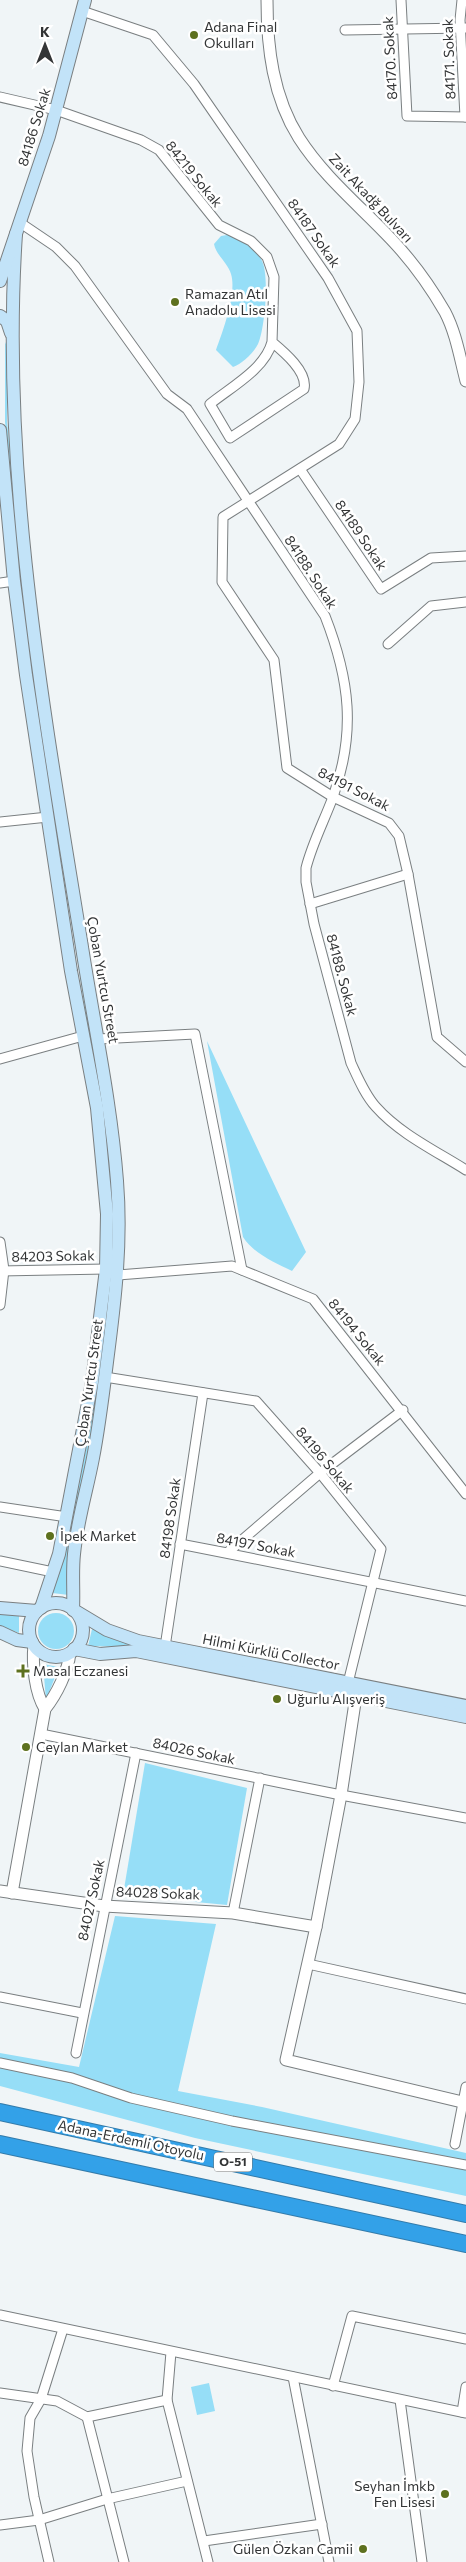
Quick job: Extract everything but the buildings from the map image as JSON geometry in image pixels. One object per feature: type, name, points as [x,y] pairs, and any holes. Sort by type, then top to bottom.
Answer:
[{"type":"highway","points":[[0,2102],[59,2114],[133,2140]]},
{"type":"highway","name":"Adana-Erdemli Otoyolu","points":[[0,2112],[466,2214]]},
{"type":"highway","name":"O-51","points":[[0,2144],[466,2244]]},
{"type":"main road","name":"84186 Sokak","points":[[17,228],[56,110],[84,6]]},
{"type":"main road","points":[[0,281],[17,228]]},
{"type":"main road","points":[[7,318],[17,228]]},
{"type":"main road","name":"Çoban Yurtcu Street","points":[[7,318],[13,340],[15,443],[38,657],[69,870],[112,1122],[120,1228],[118,1275],[94,1456],[74,1556],[75,1611]]},
{"type":"main road","name":"Çoban Yurtcu Street","points":[[0,430],[14,581],[71,971],[97,1108],[106,1214],[106,1269],[92,1382],[59,1554],[39,1609]]},
{"type":"main road","points":[[0,1608],[39,1609],[52,1603],[61,1603],[75,1611],[83,1630],[81,1638],[72,1651],[52,1656],[44,1654],[33,1644],[17,1640],[0,1632]]},
{"type":"main road","points":[[33,1644],[30,1626],[39,1609]]},
{"type":"main road","name":"Hilmi Kürklü Collector","points":[[75,1611],[114,1633],[165,1647],[466,1706]]},
{"type":"main road","name":"Hilmi Kürklü Collector","points":[[72,1651],[100,1654],[136,1651],[466,1717]]},
{"type":"street","name":"Zait Akadğ Bulvarı","points":[[267,0],[267,39],[276,82],[286,113],[299,138],[342,192],[391,239],[415,267],[446,314],[464,368],[466,381]]},
{"type":"street","name":"84170. Sokak","points":[[401,0],[407,116],[465,117]]},
{"type":"street","name":"84171. Sokak","points":[[462,0],[465,117]]},
{"type":"street","name":"84187 Sokak","points":[[84,6],[153,35],[194,84],[328,278],[357,331],[358,382],[355,419],[339,444],[248,501]]},
{"type":"street","points":[[345,30],[463,28]]},
{"type":"street","name":"84219 Sokak","points":[[0,97],[56,110],[155,147],[167,158],[219,225],[252,241],[260,248],[272,266],[274,277],[272,342],[270,352],[259,365],[210,404],[230,438],[304,389],[303,378],[288,356],[272,342]]},
{"type":"street","name":"84188. Sokak","points":[[17,228],[56,247],[75,266],[168,394],[187,409],[325,616],[337,648],[349,710],[342,766],[333,797],[306,868],[310,904],[351,1063],[360,1084],[375,1107],[395,1124],[466,1170]]},
{"type":"street","name":"84189 Sokak","points":[[300,468],[380,589],[431,558],[466,556]]},
{"type":"street","name":"84191 Sokak","points":[[248,501],[223,517],[222,582],[274,660],[288,768],[333,797],[389,823],[399,836],[408,874],[437,1037],[466,1062]]},
{"type":"street","points":[[0,583],[14,581]]},
{"type":"street","points":[[388,644],[431,606],[466,602]]},
{"type":"street","points":[[0,822],[48,817]]},
{"type":"street","points":[[310,904],[408,874]]},
{"type":"street","points":[[98,1039],[195,1034],[242,1270]]},
{"type":"street","points":[[0,1059],[83,1036]]},
{"type":"street","points":[[0,1242],[2,1271],[0,1305]]},
{"type":"street","name":"84194 Sokak","points":[[118,1275],[232,1266],[313,1299],[403,1410],[466,1494]]},
{"type":"street","name":"84203 Sokak","points":[[2,1271],[106,1269]]},
{"type":"street","name":"84196 Sokak","points":[[105,1376],[256,1401],[320,1473],[381,1549],[348,1683]]},
{"type":"street","name":"84198 Sokak","points":[[165,1647],[203,1393]]},
{"type":"street","points":[[320,1473],[403,1410]]},
{"type":"street","name":"84197 Sokak","points":[[180,1544],[227,1553],[320,1473]]},
{"type":"street","points":[[0,1507],[67,1518]]},
{"type":"street","name":"84197 Sokak","points":[[180,1544],[447,1598],[466,1600]]},
{"type":"street","points":[[0,1561],[53,1572]]},
{"type":"street","points":[[447,1598],[466,1594]]},
{"type":"street","points":[[33,1644],[33,1657],[40,1700],[46,1709]]},
{"type":"street","points":[[6,1892],[46,1709],[69,1664],[72,1651]]},
{"type":"street","points":[[356,1696],[341,1795],[316,1927],[286,2060],[464,2103]]},
{"type":"street","name":"84026 Sokak","points":[[40,1734],[341,1795],[466,1818]]},
{"type":"street","name":"84027 Sokak","points":[[76,2053],[82,2013],[136,1753]]},
{"type":"street","points":[[233,1913],[260,1778]]},
{"type":"street","name":"84028 Sokak","points":[[6,1892],[104,1906],[233,1913],[316,1927]]},
{"type":"street","points":[[308,1964],[466,1998]]},
{"type":"street","points":[[0,1997],[82,2013]]},
{"type":"street","points":[[0,2064],[72,2078],[131,2098],[232,2121],[466,2166]]},
{"type":"street","points":[[455,2144],[466,2087]]},
{"type":"street","points":[[0,2315],[464,2413],[466,2387]]},
{"type":"street","points":[[333,2386],[352,2316],[466,2339]]},
{"type":"street","points":[[49,2562],[27,2451],[30,2418],[40,2399],[63,2329]]},
{"type":"street","points":[[171,2352],[167,2400],[208,2562]]},
{"type":"street","points":[[293,2377],[330,2562]]},
{"type":"street","points":[[0,2393],[57,2401],[87,2417],[167,2400]]},
{"type":"street","points":[[400,2400],[422,2562]]},
{"type":"street","points":[[87,2417],[124,2562]]},
{"type":"street","points":[[0,2525],[40,2520],[108,2499],[187,2481]]},
{"type":"street","points":[[204,2541],[322,2524]]},
{"type":"shaded area","points":[[227,235],[237,238],[250,246],[261,259],[264,266],[266,288],[261,337],[254,351],[233,367],[216,350],[231,301],[232,282],[231,274],[214,244],[221,236]]},
{"type":"shaded area","points":[[5,342],[7,347],[7,422],[21,557],[99,1071],[111,1168],[115,1236],[101,1375],[69,1595],[52,1593],[66,1552],[88,1438],[111,1268],[95,1072],[40,726],[18,558],[5,422]]},
{"type":"shaded area","points":[[207,1041],[306,1252],[292,1271],[259,1253],[243,1237]]},
{"type":"shaded area","points":[[56,1613],[63,1614],[69,1618],[73,1624],[73,1638],[69,1644],[63,1648],[56,1649],[49,1648],[43,1644],[39,1638],[38,1631],[39,1624],[43,1618],[49,1614]]},
{"type":"shaded area","points":[[0,1615],[19,1615],[19,1633],[0,1626]]},
{"type":"shaded area","points":[[92,1629],[132,1644],[131,1647],[88,1646]]},
{"type":"shaded area","points":[[43,1664],[59,1667],[46,1700]]},
{"type":"shaded area","points":[[145,1763],[247,1788],[227,1905],[123,1895]]},
{"type":"shaded area","points":[[115,1916],[216,1924],[178,2091],[262,2107],[466,2153],[466,2196],[195,2138],[0,2086],[0,2053],[79,2067]]},
{"type":"shaded area","points":[[209,2383],[215,2411],[197,2415],[191,2387]]},
{"type":"place","name":"Adana Final Okulları","points":[[194,35]]},
{"type":"place","name":"Ramazan Atıl Anadolu Lisesi","points":[[175,302]]},
{"type":"place","name":"İpek Market","points":[[50,1536]]},
{"type":"place","name":"Masal Eczanesi","points":[[23,1671]]},
{"type":"place","name":"Uğurlu Alışveriş","points":[[277,1699]]},
{"type":"place","name":"Ceylan Market","points":[[26,1747]]},
{"type":"place","name":"Seyhan İmkb Fen Lisesi","points":[[445,2494]]},
{"type":"place","name":"Gülen Özkan Camii","points":[[363,2549]]}]
